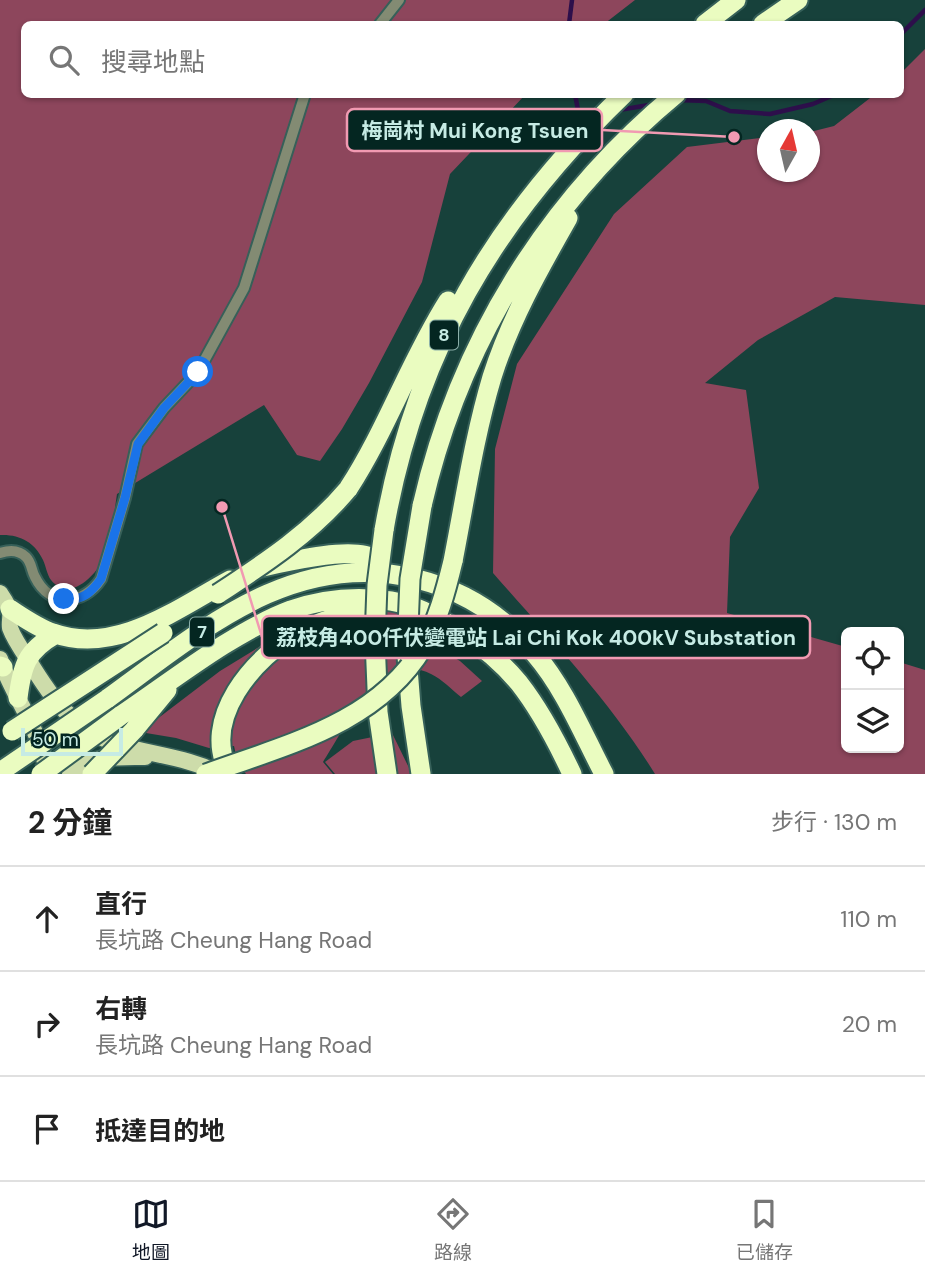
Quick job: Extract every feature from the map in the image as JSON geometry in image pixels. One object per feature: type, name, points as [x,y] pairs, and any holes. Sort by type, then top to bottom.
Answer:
[{"type":"highway","points":[[709,21],[736,0]]},
{"type":"highway","points":[[767,21],[798,0]]},
{"type":"highway","name":"8","points":[[387,774],[376,674],[376,603],[384,530],[402,447],[415,405],[466,293],[508,227],[556,163],[620,98]]},
{"type":"highway","name":"8","points":[[421,774],[409,687],[407,612],[415,542],[435,452],[459,384],[503,295],[543,234],[597,168],[672,98]]},
{"type":"highway","points":[[0,737],[50,708],[163,633],[285,548],[323,517],[348,489],[370,453],[425,340],[459,283],[501,225],[556,163]]},
{"type":"highway","points":[[206,774],[321,732],[353,716],[391,688],[423,646],[433,627],[447,586],[483,411],[499,356],[538,269],[597,168]]},
{"type":"highway","points":[[5,601],[33,624],[55,634],[96,639],[142,628],[253,570],[293,559],[355,553],[373,558],[384,572]]},
{"type":"highway","name":"7","points":[[0,772],[205,631],[269,593],[316,576],[352,571],[384,572],[455,591],[480,604],[510,627],[549,673],[604,774]]},
{"type":"highway","name":"7","points":[[41,774],[127,723],[177,678],[249,631],[280,615],[316,603],[347,599],[392,601],[415,609],[480,646],[500,664],[532,701],[553,734],[572,774]]},
{"type":"highway","points":[[230,774],[220,748],[221,726],[228,706],[252,673],[276,648],[309,628],[392,601]]},
{"type":"highway","points":[[18,698],[27,658],[55,634]]},
{"type":"highway","points":[[92,774],[127,723]]},
{"type":"main road","points":[[5,601],[10,627],[57,706],[86,730],[123,746],[200,764],[220,774]]},
{"type":"main road","points":[[1,664],[37,734],[47,774]]},
{"type":"main road","points":[[70,774],[80,766],[100,760],[172,757]]},
{"type":"street","points":[[382,21],[399,0]]},
{"type":"street","points":[[0,553],[16,551],[24,555],[42,587],[54,596],[75,600],[93,590],[101,579],[138,444],[164,408],[198,372],[244,288],[303,98]]},
{"type":"shaded area","points":[[0,0],[635,0],[608,21],[21,21],[21,98],[522,98],[450,174],[422,282],[369,383],[320,461],[297,455],[264,405],[117,494],[107,552],[91,576],[76,587],[59,587],[51,580],[40,554],[31,544],[14,536],[0,535]]},
{"type":"shaded area","points":[[925,49],[925,305],[835,297],[758,340],[705,383],[746,390],[759,488],[730,537],[727,613],[841,646],[841,753],[904,753],[904,664],[925,670],[925,774],[655,774],[599,695],[493,573],[495,449],[517,364],[614,214],[687,147],[757,138],[757,182],[820,182],[820,130],[834,126],[870,98],[904,98],[904,70]]},
{"type":"shaded area","points":[[351,609],[416,609],[420,638],[460,661],[482,681],[461,697],[431,674],[413,669],[396,672],[366,696],[353,713],[323,762],[333,774],[246,774],[238,764],[234,746],[209,748],[176,738],[140,732],[220,671],[277,636]]},
{"type":"shaded area","points":[[392,733],[412,774],[335,774],[325,762],[353,741]]},
{"type":"waterway","points":[[569,21],[572,0]]},
{"type":"waterway","points":[[904,31],[925,10]]},
{"type":"waterway","points":[[576,98],[580,121]]},
{"type":"waterway","points":[[678,100],[706,101],[730,111],[770,114],[827,98]]},
{"type":"waterway","points":[[619,110],[655,104]]},
{"type":"waterway","points":[[568,126],[590,117]]},
{"type":"place","name":"梅崗村 Mui Kong Tsuen","points":[[734,137]]},
{"type":"place","name":"荔枝角400仟伏變電站 Lai Chi Kok 400kV Substation","points":[[222,507]]},
{"type":"route","points":[[64,599],[75,600],[84,596],[93,590],[101,579],[138,444],[164,408],[198,372]]}]
